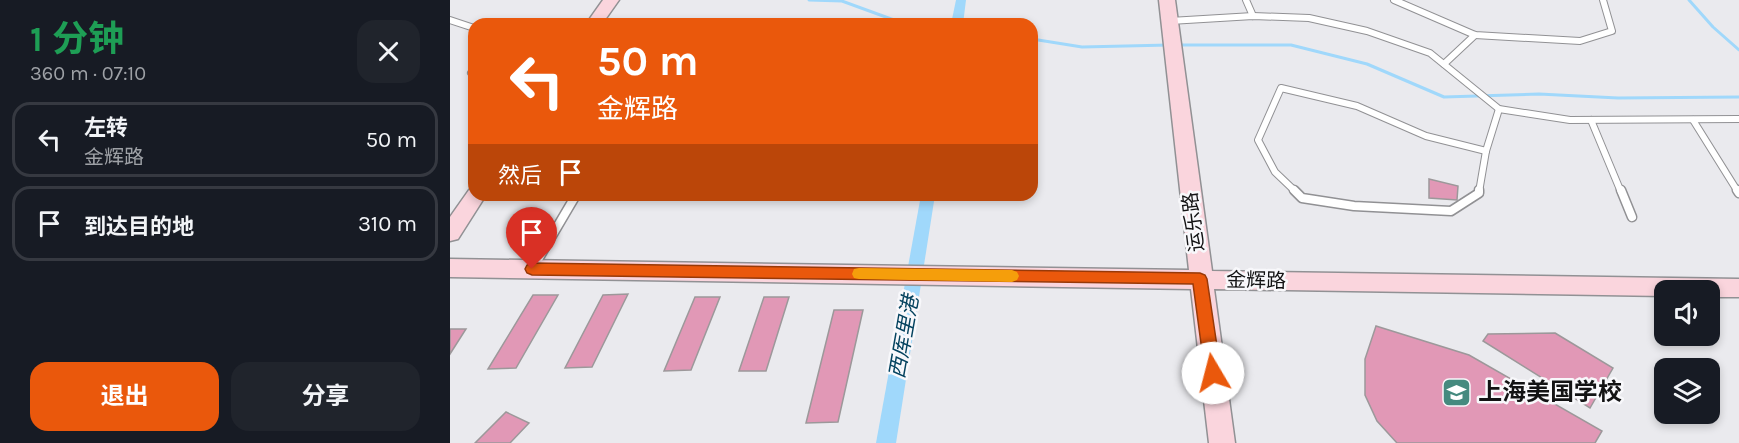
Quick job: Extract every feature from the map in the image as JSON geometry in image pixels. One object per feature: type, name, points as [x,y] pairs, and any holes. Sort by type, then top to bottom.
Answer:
[{"type":"street","points":[[598,18],[611,0]]},
{"type":"street","name":"运乐路","points":[[1167,0],[1222,443]]},
{"type":"street","points":[[450,233],[472,201]]},
{"type":"street","name":"金辉路","points":[[450,268],[1739,288]]},
{"type":"lane","points":[[1246,0],[1253,16]]},
{"type":"lane","points":[[1394,0],[1475,35],[1580,40],[1611,31],[1603,0]]},
{"type":"lane","points":[[1169,21],[1253,16],[1309,18],[1367,31],[1430,53],[1499,109],[1569,120],[1739,119]]},
{"type":"lane","points":[[450,20],[468,26]]},
{"type":"lane","points":[[1444,64],[1475,35]]},
{"type":"lane","points":[[1486,151],[1426,136],[1358,106],[1281,88],[1258,140],[1275,171],[1302,198],[1354,206],[1451,211],[1479,193],[1486,151],[1499,109]]},
{"type":"lane","points":[[1591,120],[1632,217]]},
{"type":"lane","points":[[1693,120],[1739,193]]},
{"type":"lane","points":[[532,269],[572,201]]},
{"type":"building","points":[[1429,179],[1458,186],[1457,200],[1429,198]]},
{"type":"building","points":[[628,294],[592,367],[565,368],[603,295]]},
{"type":"building","points":[[533,295],[558,295],[516,368],[488,369]]},
{"type":"building","points":[[695,297],[720,297],[691,370],[664,371]]},
{"type":"building","points":[[764,297],[789,297],[766,371],[739,371]]},
{"type":"building","points":[[834,310],[863,310],[838,422],[806,423]]},
{"type":"building","points":[[1376,326],[1469,355],[1602,431],[1595,443],[1397,443],[1377,421],[1365,395],[1365,359]]},
{"type":"building","points":[[450,329],[466,329],[450,354]]},
{"type":"building","points":[[1555,333],[1613,368],[1590,408],[1483,341],[1488,334]]},
{"type":"building","points":[[506,412],[529,423],[510,443],[475,443]]},
{"type":"waterway","points":[[809,0],[842,1],[889,18]]},
{"type":"waterway","name":"西厍里港","points":[[958,18],[961,0]]},
{"type":"waterway","points":[[1689,0],[1713,27],[1739,50]]},
{"type":"waterway","points":[[1038,40],[1082,47],[1169,45]]},
{"type":"waterway","points":[[1176,45],[1291,45],[1367,64],[1444,97],[1539,94],[1618,98],[1739,97]]},
{"type":"waterway","name":"西厍里港","points":[[886,443],[927,201]]},
{"type":"slow traffic","points":[[859,274],[1012,276]]},
{"type":"place","name":"上海美国学校","points":[[1457,392]]},
{"type":"route","points":[[532,269],[1200,279],[1213,373]]}]
